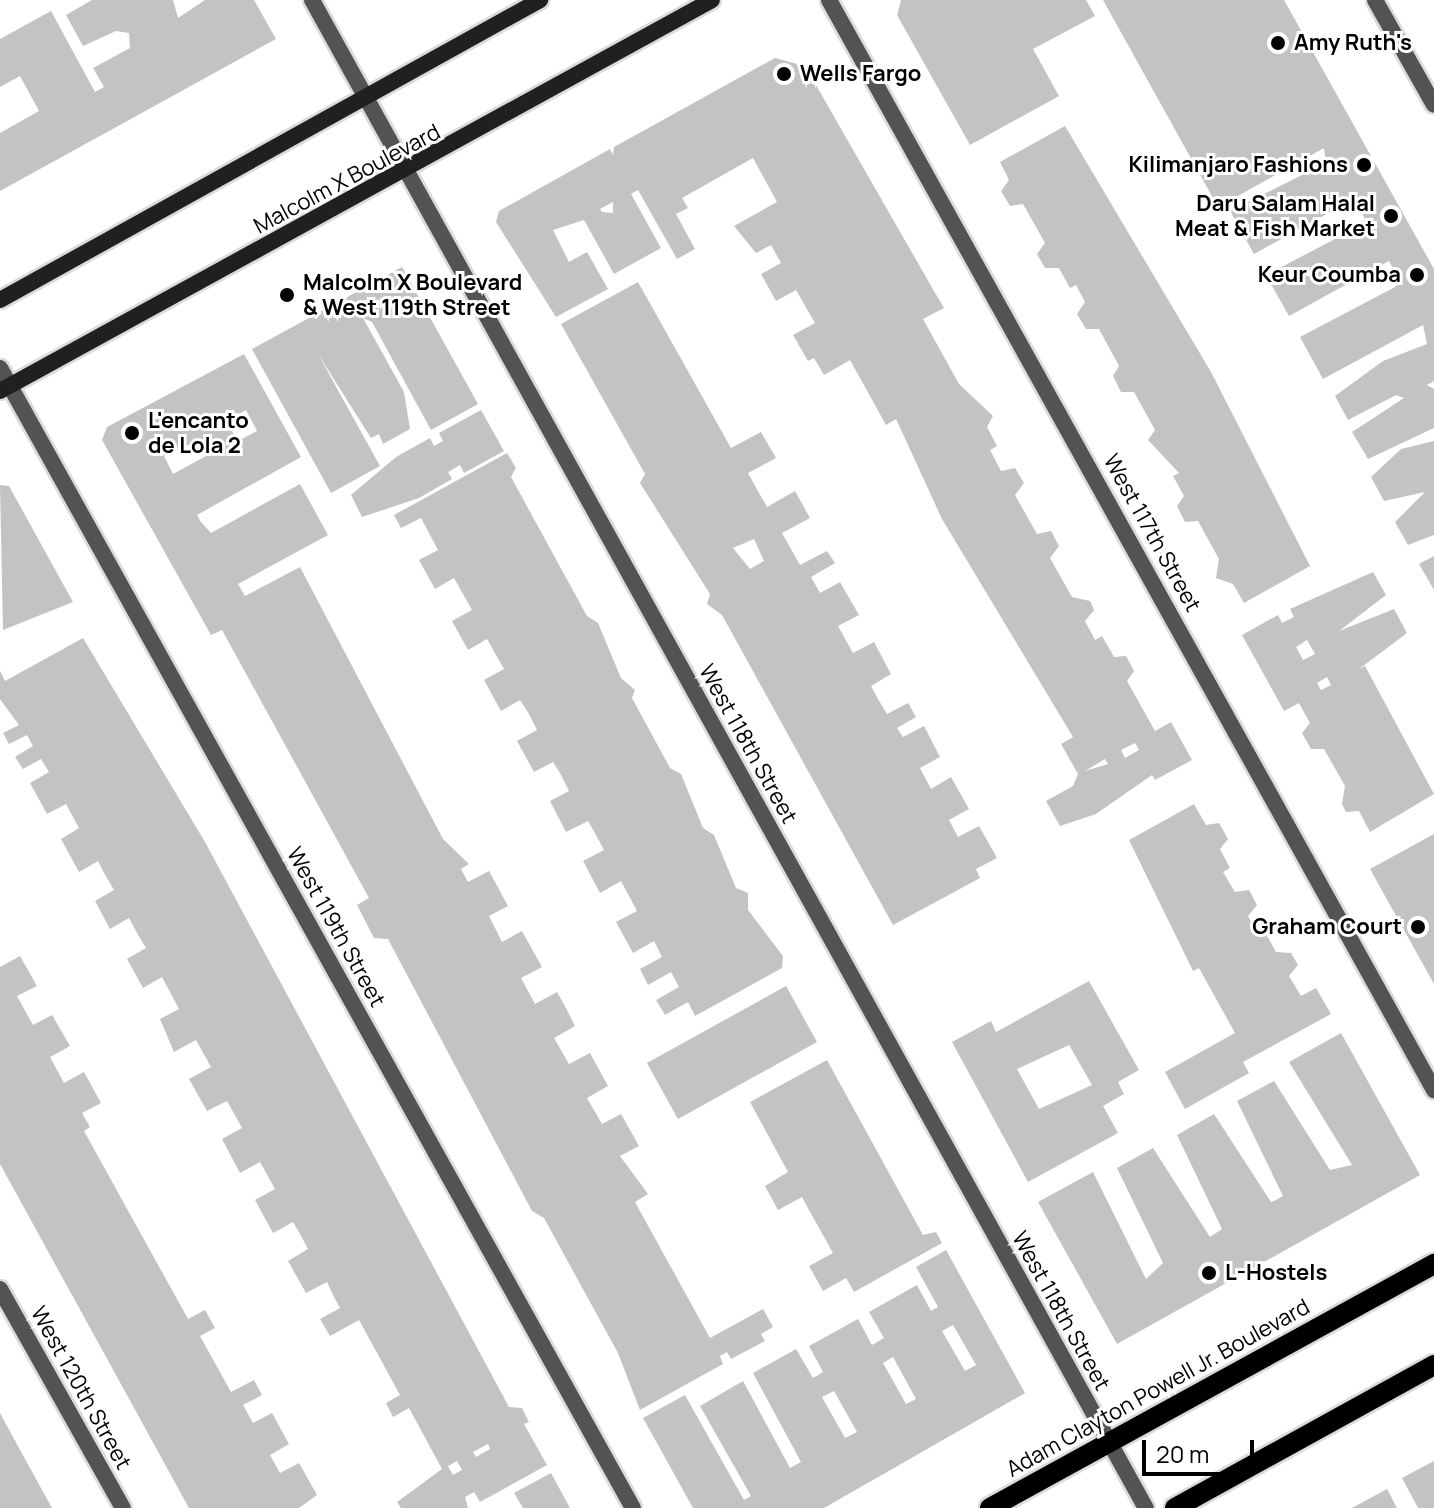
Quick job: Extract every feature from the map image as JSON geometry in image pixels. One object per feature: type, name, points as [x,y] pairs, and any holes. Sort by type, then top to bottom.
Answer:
[{"type":"main road","points":[[0,300],[540,0]]},
{"type":"main road","name":"Malcolm X Boulevard","points":[[5,388],[408,173],[712,0]]},
{"type":"main road","name":"Adam Clayton Powell Jr. Boulevard","points":[[990,1508],[1434,1264]]},
{"type":"main road","points":[[1175,1508],[1434,1365]]},
{"type":"street","name":"West 118th Street","points":[[312,0],[1146,1508]]},
{"type":"street","name":"West 117th Street","points":[[829,0],[1434,1090]]},
{"type":"street","points":[[1375,0],[1434,105]]},
{"type":"street","name":"West 119th Street","points":[[0,368],[5,388],[633,1508]]},
{"type":"street","name":"West 120th Street","points":[[0,1289],[123,1508]]},
{"type":"building","points":[[92,0],[173,0],[178,18],[205,0],[254,0],[276,39],[0,191],[0,133],[39,111],[20,76],[0,87],[0,39],[51,11],[95,92],[104,87],[93,68],[130,48],[129,33],[116,31],[83,46],[66,15]]},
{"type":"building","points":[[901,0],[1086,0],[1095,16],[1033,49],[1059,96],[970,145],[897,15]]},
{"type":"building","points":[[1103,0],[1284,0],[1434,269],[1434,381],[1427,385],[1434,389],[1434,428],[1368,459],[1352,432],[1404,398],[1396,395],[1348,420],[1335,396],[1383,361],[1427,344],[1423,325],[1323,379],[1300,337],[1395,287],[1400,282],[1389,261],[1289,316],[1266,275],[1360,226],[1365,219],[1354,199],[1254,254],[1230,211],[1326,163],[1324,148],[1218,207]]},
{"type":"building","points":[[775,58],[805,66],[944,308],[923,319],[959,384],[993,416],[987,427],[997,446],[990,450],[1001,471],[1015,468],[1024,483],[1015,495],[1037,534],[1051,531],[1059,546],[1050,558],[1072,597],[1090,601],[1094,610],[1085,621],[1095,640],[1102,636],[1114,657],[1126,656],[1134,671],[1127,681],[1155,731],[1171,722],[1192,760],[1155,780],[1152,775],[1096,814],[1060,826],[1046,801],[1073,786],[1078,774],[1061,744],[1073,737],[942,519],[896,419],[886,425],[850,360],[824,375],[814,358],[808,361],[793,335],[815,323],[796,290],[776,301],[761,274],[781,263],[771,245],[756,253],[734,226],[777,202],[753,158],[682,198],[688,208],[676,214],[695,249],[677,259],[638,190],[631,194],[661,248],[614,274],[584,220],[553,230],[569,262],[587,252],[608,289],[556,317],[496,222],[499,211],[610,149],[613,155],[614,147]],"holes":[[[613,202],[613,213],[602,212],[600,209]],[[1135,743],[1139,750],[1125,758],[1121,750]],[[1105,759],[1108,764],[1085,771]]]},
{"type":"building","points":[[1065,126],[1211,372],[1310,566],[1244,603],[1233,584],[1216,578],[1219,559],[1198,521],[1185,522],[1177,506],[1184,496],[1173,476],[1179,473],[1148,440],[1155,430],[1134,392],[1121,392],[1113,376],[1119,366],[1099,329],[1086,329],[1077,314],[1085,302],[1076,285],[1070,288],[1059,268],[1045,268],[1037,254],[1045,243],[1023,204],[1010,206],[1001,191],[1009,180],[1000,162]]},
{"type":"building","points":[[402,267],[478,404],[431,430],[372,322],[363,318],[404,392],[410,429],[383,444],[379,434],[371,438],[318,354],[380,466],[331,493],[252,349]]},
{"type":"building","points":[[638,282],[731,448],[761,432],[776,458],[748,473],[767,507],[795,491],[810,518],[782,533],[800,565],[827,551],[835,563],[811,577],[820,593],[840,582],[859,615],[838,626],[853,653],[874,642],[891,674],[871,686],[878,699],[887,714],[908,703],[916,717],[897,728],[903,737],[924,726],[940,757],[920,768],[931,789],[951,777],[969,809],[949,820],[958,837],[979,826],[997,858],[976,869],[980,878],[893,925],[722,615],[707,604],[710,594],[640,483],[645,474],[561,324]],"holes":[[[754,539],[764,561],[750,569],[733,548]]]},
{"type":"building","points":[[244,354],[301,457],[197,515],[211,533],[300,484],[328,535],[238,584],[245,596],[300,567],[443,839],[469,864],[461,869],[468,882],[489,871],[508,906],[489,916],[502,942],[522,931],[542,967],[521,978],[535,1004],[557,992],[566,1008],[575,1026],[554,1038],[569,1064],[590,1053],[608,1086],[587,1098],[602,1124],[621,1114],[639,1146],[620,1156],[648,1194],[635,1202],[710,1338],[763,1309],[773,1327],[761,1334],[765,1341],[731,1359],[727,1352],[720,1356],[723,1364],[640,1410],[618,1353],[544,1218],[532,1211],[388,939],[374,938],[357,905],[369,898],[222,630],[211,635],[102,440],[107,427]],"holes":[[[246,410],[257,431],[238,441],[226,421]],[[197,441],[206,456],[173,474],[164,456]]]},
{"type":"building","points":[[481,410],[504,451],[464,473],[460,465],[448,472],[452,479],[419,498],[362,517],[351,495],[396,457],[430,438],[434,446],[443,441],[439,433]]},
{"type":"building","points":[[1434,441],[1434,535],[1408,545],[1395,522],[1425,492],[1384,501],[1371,477],[1401,449]]},
{"type":"building","points":[[507,453],[516,468],[511,477],[587,616],[598,623],[621,678],[635,690],[632,698],[670,768],[681,774],[703,828],[714,835],[736,888],[748,893],[748,910],[783,956],[782,968],[695,1016],[688,1002],[665,1015],[656,1000],[679,987],[671,972],[648,985],[640,969],[662,957],[654,941],[633,953],[616,922],[637,911],[621,881],[600,893],[583,861],[604,850],[596,835],[588,821],[566,832],[550,801],[569,791],[561,775],[553,762],[534,772],[517,741],[537,730],[529,714],[520,700],[501,711],[484,680],[504,669],[487,639],[468,650],[452,621],[472,610],[454,578],[435,589],[419,560],[438,550],[421,518],[401,528],[394,515]]},
{"type":"building","points":[[0,485],[9,486],[73,602],[3,630]]},
{"type":"building","points":[[1434,556],[1434,590],[1419,564]]},
{"type":"building","points":[[1373,572],[1386,595],[1339,631],[1394,609],[1407,633],[1359,669],[1365,666],[1434,794],[1370,832],[1359,811],[1346,812],[1342,804],[1345,786],[1324,749],[1311,749],[1302,733],[1310,723],[1299,703],[1284,711],[1242,635],[1278,615],[1282,623],[1294,617],[1290,609]],"holes":[[[1307,640],[1315,654],[1303,660],[1296,647]],[[1327,677],[1331,685],[1321,690],[1317,683]]]},
{"type":"building","points":[[83,638],[205,842],[509,1407],[522,1408],[529,1422],[524,1424],[547,1465],[480,1502],[474,1492],[465,1497],[468,1508],[401,1508],[397,1502],[442,1469],[409,1408],[393,1417],[386,1403],[400,1395],[359,1320],[330,1336],[320,1319],[340,1308],[327,1282],[306,1293],[288,1261],[308,1249],[300,1234],[293,1222],[273,1233],[255,1200],[275,1189],[260,1162],[240,1173],[222,1139],[242,1128],[227,1101],[207,1111],[189,1079],[211,1067],[196,1040],[174,1052],[160,1019],[179,1009],[162,977],[143,988],[127,959],[146,948],[129,918],[110,929],[95,901],[114,890],[98,861],[79,872],[61,839],[79,828],[66,804],[47,814],[30,783],[49,772],[41,759],[23,769],[15,757],[33,746],[27,735],[9,744],[3,733],[19,725],[0,699],[0,671],[5,681]],"holes":[[[488,1444],[490,1449],[476,1457],[473,1452]],[[457,1461],[462,1470],[453,1475],[448,1466]]]},
{"type":"building","points":[[1194,804],[1206,825],[1219,823],[1228,839],[1220,849],[1230,868],[1223,872],[1235,892],[1249,890],[1257,905],[1248,916],[1258,935],[1265,932],[1276,952],[1291,953],[1298,965],[1289,976],[1301,996],[1316,988],[1331,1014],[1243,1062],[1249,1073],[1185,1109],[1165,1072],[1235,1033],[1199,968],[1193,971],[1129,840]]},
{"type":"building","name":"Graham Court","points":[[1434,834],[1434,984],[1370,869]]},
{"type":"building","points":[[20,956],[37,986],[17,996],[33,1025],[52,1015],[70,1046],[50,1057],[64,1083],[84,1072],[101,1103],[82,1113],[90,1127],[84,1131],[188,1319],[205,1310],[215,1328],[200,1336],[231,1392],[254,1380],[262,1395],[243,1405],[253,1423],[272,1413],[289,1444],[270,1455],[280,1473],[299,1463],[317,1495],[299,1508],[189,1508],[0,1164],[0,967]]},
{"type":"building","points":[[1089,981],[1139,1070],[1118,1082],[1124,1094],[1103,1106],[1118,1133],[1028,1182],[952,1042],[991,1021],[996,1032]],"holes":[[[1069,1045],[1092,1085],[1039,1109],[1017,1069]]]},
{"type":"building","points":[[786,986],[817,1042],[678,1119],[647,1063]]},
{"type":"building","points":[[1341,1033],[1420,1175],[1117,1344],[1038,1202],[1093,1172],[1146,1279],[1163,1263],[1117,1168],[1153,1148],[1210,1237],[1222,1229],[1177,1135],[1214,1114],[1271,1202],[1276,1200],[1283,1196],[1237,1101],[1274,1081],[1330,1170],[1352,1165],[1289,1062]]},
{"type":"building","points":[[827,1060],[923,1235],[936,1232],[942,1243],[854,1292],[846,1278],[823,1291],[809,1266],[833,1253],[802,1197],[778,1210],[765,1186],[788,1172],[750,1102]]},
{"type":"building","points":[[946,1250],[1025,1393],[824,1508],[693,1508],[643,1418],[685,1395],[744,1500],[751,1496],[700,1406],[743,1381],[790,1468],[801,1462],[753,1373],[796,1349],[813,1378],[823,1372],[809,1346],[858,1319],[872,1345],[884,1338],[869,1312],[917,1285],[931,1311],[938,1307],[916,1267]],"holes":[[[953,1325],[976,1365],[965,1371],[942,1331]],[[893,1357],[916,1399],[906,1404],[883,1363]],[[834,1391],[857,1432],[845,1438],[822,1397]]]},
{"type":"building","points":[[0,1413],[19,1448],[52,1508],[0,1508]]},
{"type":"building","points":[[1434,1461],[1434,1508],[1418,1508],[1402,1478]]},
{"type":"building","points":[[551,1473],[570,1508],[523,1508],[514,1493]]},
{"type":"building","points":[[1387,1489],[1397,1508],[1352,1508]]},
{"type":"place","name":"Amy Ruth's","points":[[1278,43]]},
{"type":"place","name":"Wells Fargo","points":[[784,74]]},
{"type":"place","name":"Kilimanjaro Fashions","points":[[1364,165]]},
{"type":"place","name":"Daru Salam Halal Meat & Fish Market","points":[[1391,216]]},
{"type":"place","name":"Keur Coumba","points":[[1417,275]]},
{"type":"place","name":"Malcolm X Boulevard & West 119th Street","points":[[287,295]]},
{"type":"place","name":"L'encanto de Lola 2","points":[[132,433]]},
{"type":"place","name":"Graham Court","points":[[1418,927]]},
{"type":"place","name":"L-Hostels","points":[[1209,1273]]}]
